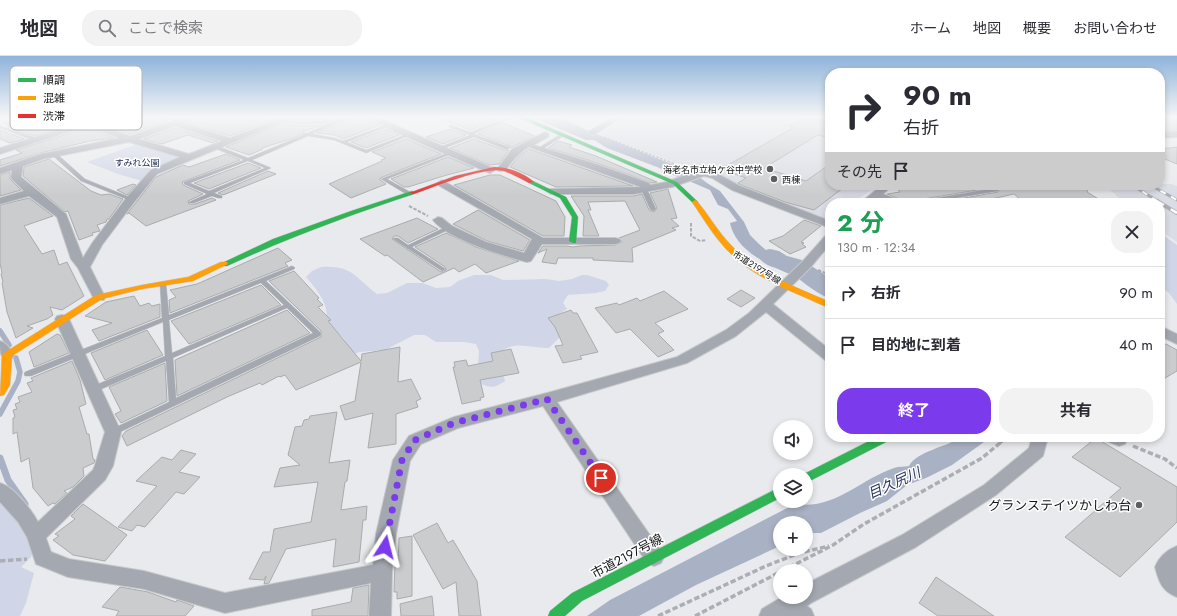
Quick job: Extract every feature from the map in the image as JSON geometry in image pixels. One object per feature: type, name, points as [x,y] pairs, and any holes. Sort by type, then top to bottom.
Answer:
[{"type":"street","points":[[0,151],[25,143]]},
{"type":"street","points":[[0,171],[54,154],[108,143]]},
{"type":"street","points":[[143,143],[189,157]]},
{"type":"street","points":[[84,267],[97,244],[154,172],[225,143]]},
{"type":"street","points":[[428,143],[490,170]]},
{"type":"street","points":[[502,169],[515,151],[530,143]]},
{"type":"street","name":"市道2197号線","points":[[581,143],[678,181],[698,204],[723,242],[732,252],[747,262],[795,276],[825,301]]},
{"type":"street","points":[[536,148],[597,167],[645,185],[646,189]]},
{"type":"street","points":[[20,164],[17,168],[16,178],[31,192],[62,216],[77,258],[84,267],[99,297]]},
{"type":"street","points":[[0,394],[5,385],[4,357],[99,297],[142,287],[190,279],[276,241],[353,212],[471,173],[502,169],[563,196],[575,217],[573,241]]},
{"type":"street","points":[[551,191],[634,191],[668,185],[697,174],[704,173],[715,176],[736,188],[825,223]]},
{"type":"street","points":[[442,183],[538,238],[538,241]]},
{"type":"street","points":[[871,198],[882,190]]},
{"type":"street","points":[[0,201],[31,192]]},
{"type":"street","points":[[875,195],[883,198]]},
{"type":"street","points":[[438,220],[448,228],[484,245],[527,258],[538,241]]},
{"type":"street","points":[[538,241],[615,241]]},
{"type":"street","points":[[380,616],[382,572],[386,534],[402,460],[415,440],[454,423],[547,399],[682,360],[730,333],[754,316],[825,245]]},
{"type":"street","points":[[766,305],[825,353]]},
{"type":"street","points":[[36,536],[99,475],[104,466],[113,432],[62,319]]},
{"type":"street","points":[[1165,333],[1177,340]]},
{"type":"street","points":[[547,399],[654,557]]},
{"type":"street","points":[[813,474],[876,442]]},
{"type":"street","points":[[813,596],[909,541],[990,490],[1037,451],[1039,442]]},
{"type":"street","points":[[0,490],[25,516],[36,536],[43,558],[68,568],[144,580],[224,609],[382,572]]},
{"type":"street","name":"市道2197号線","points":[[555,616],[577,597],[773,496]]},
{"type":"street","points":[[1177,555],[1165,567],[1169,582],[1177,587]]},
{"type":"street","points":[[770,616],[798,604]]},
{"type":"lane","points":[[220,197],[186,183],[247,160],[284,143]]},
{"type":"lane","points":[[346,143],[366,152],[388,143]]},
{"type":"lane","points":[[440,148],[452,143]]},
{"type":"lane","points":[[494,143],[507,148]]},
{"type":"lane","points":[[536,148],[547,143]]},
{"type":"lane","points":[[192,202],[269,168],[216,146]]},
{"type":"lane","points":[[54,154],[83,180],[132,199]]},
{"type":"lane","points":[[410,194],[383,179],[452,154]]},
{"type":"lane","points":[[646,189],[654,209]]},
{"type":"lane","points":[[947,198],[996,190]]},
{"type":"lane","points":[[408,247],[448,228]]},
{"type":"lane","points":[[396,239],[442,269]]},
{"type":"lane","points":[[28,374],[292,268]]},
{"type":"lane","points":[[113,432],[318,334],[287,306],[262,280]]},
{"type":"lane","points":[[163,284],[173,404]]},
{"type":"lane","points":[[94,389],[287,306]]},
{"type":"path","points":[[620,143],[697,174]]},
{"type":"path","points":[[394,199],[438,220]]},
{"type":"path","points":[[796,564],[833,545],[864,524],[982,458],[1002,442]]},
{"type":"path","points":[[1125,442],[1165,459],[1177,468]]},
{"type":"path","points":[[658,616],[799,552],[833,545]]},
{"type":"path","points":[[0,561],[43,558]]},
{"type":"path","points":[[694,616],[773,576]]},
{"type":"shaded area","points":[[623,143],[825,143],[825,190],[871,190],[860,198],[825,198],[825,219],[750,191],[706,168],[698,171]]},
{"type":"shaded area","points":[[1165,184],[1177,186],[1177,242],[1165,234],[1165,198],[1119,198],[1110,190],[1165,190]]},
{"type":"green space","name":"すみれ公園","points":[[137,144],[182,157],[142,181],[118,174],[87,162]]},
{"type":"green space","points":[[1165,237],[1177,245],[1177,304],[1165,290]]},
{"type":"green space","points":[[321,267],[332,267],[347,270],[358,277],[377,294],[387,293],[407,283],[423,283],[436,288],[450,287],[458,281],[474,275],[491,275],[503,280],[546,279],[559,281],[587,275],[606,281],[609,285],[605,291],[568,295],[563,303],[567,309],[554,317],[559,329],[559,338],[549,348],[515,346],[509,347],[503,351],[498,356],[505,381],[491,387],[477,382],[479,351],[476,344],[464,342],[436,342],[425,335],[414,335],[385,350],[360,352],[341,358],[338,344],[345,340],[326,320],[327,314],[324,303],[318,292],[306,277],[312,271]]},
{"type":"green space","points":[[0,488],[19,495],[33,517],[35,547],[31,557],[21,567],[34,573],[26,603],[20,616],[0,616]]},
{"type":"water","points":[[599,143],[619,143],[694,173],[680,178],[657,167],[607,148]]},
{"type":"water","points":[[698,176],[720,191],[744,222],[750,235],[767,251],[802,265],[792,275],[763,262],[754,256],[739,242],[733,233],[730,223],[737,221],[728,209],[718,205],[710,190],[686,180]]},
{"type":"water","points":[[812,270],[820,275],[820,278],[825,283],[825,290],[804,278]]},
{"type":"water","points":[[952,442],[984,442],[952,465],[926,478],[907,485],[887,501],[821,533],[813,533],[813,516],[773,516],[773,549],[696,585],[639,616],[587,616],[610,600],[787,508],[813,508],[813,504],[822,503],[846,493],[881,473],[896,467],[909,466],[919,457]]},
{"type":"building","points":[[38,143],[81,143],[41,153],[0,166],[0,160],[22,153],[16,150]]},
{"type":"building","points":[[235,143],[277,143],[262,148],[263,149],[249,155],[226,147]]},
{"type":"building","points":[[354,143],[378,143],[366,148]]},
{"type":"building","points":[[395,143],[416,143],[441,154],[380,178],[380,180],[386,184],[351,198],[329,184],[386,158],[372,152]]},
{"type":"building","points":[[463,143],[485,143],[504,150],[509,150],[499,164],[489,165],[450,148]]},
{"type":"building","points":[[502,143],[520,143],[510,148],[510,146]]},
{"type":"building","points":[[555,143],[572,145],[569,147],[596,156],[657,182],[651,183],[594,162],[548,148]]},
{"type":"building","points":[[766,143],[805,143],[764,168],[806,181],[825,168],[825,190],[840,190],[830,198],[825,198],[825,202],[814,210],[785,202],[741,185],[738,183],[746,178],[721,169]]},
{"type":"building","points":[[1177,147],[1177,164],[1165,159],[1165,148]]},
{"type":"building","points":[[529,149],[633,186],[556,187],[510,167],[519,156]]},
{"type":"building","points":[[226,154],[240,160],[182,182],[183,185],[203,194],[188,201],[189,204],[195,204],[212,198],[216,200],[146,226],[129,213],[127,214],[156,177],[183,165],[189,167]]},
{"type":"building","points":[[448,157],[474,168],[408,187],[404,187],[391,179]]},
{"type":"building","points":[[49,159],[91,191],[101,195],[109,194],[123,199],[106,222],[97,225],[100,231],[92,233],[93,235],[79,240],[68,211],[65,212],[23,176],[24,167]]},
{"type":"building","points":[[248,163],[261,168],[209,189],[194,183]]},
{"type":"building","points":[[268,171],[276,174],[223,195],[218,193]]},
{"type":"building","points":[[10,172],[10,179],[21,190],[0,196],[0,175]]},
{"type":"building","points":[[490,175],[500,175],[556,201],[565,217],[564,236],[543,236],[454,185]]},
{"type":"building","points":[[133,184],[136,185],[127,195],[117,190]]},
{"type":"building","points":[[668,189],[677,218],[671,219],[679,226],[672,228],[676,230],[632,248],[633,262],[593,260],[593,258],[558,258],[556,264],[542,262],[547,249],[538,253],[543,246],[573,247],[615,245],[622,242],[619,238],[640,230],[625,201],[588,202],[591,210],[588,210],[599,236],[583,236],[584,216],[571,196],[634,196],[642,194],[649,210],[654,212],[657,208],[650,193]]},
{"type":"building","points":[[898,190],[978,190],[929,198],[897,198],[887,194],[900,192]]},
{"type":"building","points":[[999,190],[1088,190],[1087,192],[1097,198],[1019,198],[1014,194],[996,198],[964,198],[998,192]]},
{"type":"building","points":[[29,198],[53,216],[24,226],[42,254],[54,250],[59,265],[67,262],[84,296],[62,310],[50,307],[53,315],[47,319],[27,326],[33,328],[16,338],[7,312],[2,283],[0,263],[0,205]]},
{"type":"building","points":[[478,210],[530,240],[523,251],[487,241],[453,224]]},
{"type":"building","points":[[417,218],[438,229],[408,243],[398,236],[394,236],[392,239],[441,272],[446,270],[445,267],[415,247],[446,233],[476,247],[519,261],[486,273],[475,264],[459,272],[454,268],[423,282],[387,255],[385,256],[360,239]]},
{"type":"building","points":[[804,220],[821,226],[801,242],[804,243],[802,244],[806,247],[790,254],[769,241],[783,236]]},
{"type":"building","points":[[278,248],[292,260],[285,263],[288,266],[170,313],[169,300],[176,297],[170,290],[197,284]]},
{"type":"building","points":[[294,271],[319,298],[317,299],[323,305],[318,307],[331,320],[328,321],[361,361],[362,354],[400,347],[398,382],[411,379],[421,399],[416,401],[418,407],[396,414],[396,444],[368,448],[373,413],[345,420],[340,406],[355,401],[361,362],[296,390],[285,375],[279,376],[262,385],[260,383],[227,397],[127,446],[122,436],[126,431],[321,337],[321,331],[269,281]]},
{"type":"building","points":[[261,285],[281,305],[189,344],[171,321]]},
{"type":"building","points":[[741,290],[755,298],[741,307],[727,299]]},
{"type":"building","points":[[664,291],[688,309],[655,323],[664,331],[658,334],[674,350],[658,357],[630,329],[616,333],[595,308],[617,303],[619,305],[637,298],[640,301]]},
{"type":"building","points":[[134,296],[140,306],[149,303],[152,306],[160,304],[160,317],[99,341],[92,330],[112,323],[85,316],[106,302]]},
{"type":"building","points":[[287,310],[310,333],[177,396],[175,360]]},
{"type":"building","points":[[571,310],[573,313],[577,313],[598,352],[580,356],[582,359],[563,363],[555,346],[563,345],[555,327],[548,318]]},
{"type":"building","points":[[147,330],[163,355],[105,380],[91,353]]},
{"type":"building","points":[[57,334],[60,335],[69,353],[34,367],[29,352]]},
{"type":"building","points":[[1165,344],[1177,350],[1177,371],[1165,378]]},
{"type":"building","points":[[511,349],[519,373],[480,380],[484,397],[480,398],[481,400],[462,404],[453,367],[455,367],[454,362],[466,360],[468,366],[493,361],[491,353]]},
{"type":"building","points":[[72,361],[80,380],[86,404],[79,407],[87,434],[89,434],[93,459],[95,460],[94,463],[83,468],[84,476],[73,487],[64,491],[67,493],[55,504],[53,503],[48,506],[33,488],[29,458],[21,462],[17,432],[13,434],[13,418],[15,417],[13,410],[17,409],[15,404],[20,402],[18,397],[32,392],[27,383],[33,381],[31,378]]},
{"type":"building","points":[[165,363],[167,401],[121,423],[115,414],[121,411],[109,387]]},
{"type":"building","points":[[337,412],[329,463],[350,460],[341,510],[367,506],[366,520],[363,520],[359,562],[333,567],[336,539],[286,549],[269,583],[264,584],[266,576],[264,580],[249,579],[263,552],[270,552],[274,529],[311,522],[318,482],[274,487],[280,468],[300,465],[288,455],[295,427],[302,426],[304,420],[309,419],[310,416]]},
{"type":"building","name":"グランステイツかしわ台","points":[[1091,442],[1103,442],[1177,487],[1177,522],[1120,577],[1065,537],[1121,488],[1072,457]]},
{"type":"building","points":[[181,450],[196,454],[179,472],[200,477],[184,494],[176,492],[145,527],[137,525],[132,531],[118,527],[157,486],[136,481],[162,457],[172,460]]},
{"type":"building","points":[[83,504],[127,535],[105,561],[73,555],[53,540],[59,536],[55,534],[75,519],[71,516]]},
{"type":"building","points":[[437,523],[448,543],[453,540],[477,581],[481,616],[459,616],[456,582],[443,589],[413,535]]},
{"type":"building","points":[[412,536],[412,596],[397,599],[397,592],[394,592],[395,564],[398,564],[399,538]]},
{"type":"building","points":[[936,577],[994,616],[938,616],[919,603]]},
{"type":"building","points":[[369,585],[368,616],[312,616],[312,610],[351,602],[353,588]]},
{"type":"building","points":[[120,587],[148,592],[176,602],[177,600],[194,606],[185,616],[116,616],[119,611],[102,607]]},
{"type":"building","points":[[432,596],[434,616],[401,616],[400,604]]},
{"type":"waterway","name":"目久尻川","points":[[770,256],[779,262],[793,265],[825,287]]},
{"type":"waterway","points":[[0,331],[9,345]]},
{"type":"waterway","points":[[0,414],[18,381],[20,372],[16,358]]},
{"type":"waterway","points":[[0,458],[8,480],[25,504]]},
{"type":"railway","points":[[1140,190],[1153,198]]},
{"type":"railway","points":[[1159,190],[1177,200]]},
{"type":"railway","points":[[1165,206],[1177,213]]},
{"type":"traffic: fast","points":[[581,143],[675,183],[695,202]]},
{"type":"traffic: fast","points":[[531,182],[563,197],[575,217],[573,241]]},
{"type":"traffic: fast","points":[[224,264],[276,241],[353,212],[412,193]]},
{"type":"traffic: fast","points":[[813,474],[876,442]]},
{"type":"traffic: fast","points":[[555,616],[577,597],[773,496]]},
{"type":"traffic: slow","points":[[695,202],[724,243],[751,267],[790,288],[825,303]]},
{"type":"traffic: slow","points":[[0,393],[5,385],[7,355],[99,297],[142,287],[190,279],[224,264]]},
{"type":"traffic: jam","points":[[412,193],[457,178],[494,169],[506,170],[531,182]]},
{"type":"place","name":"海老名市立柏ケ谷中学校","points":[[770,169]]},
{"type":"place","name":"西棟","points":[[774,179]]},
{"type":"place","name":"グランステイツかしわ台","points":[[1139,505]]},
{"type":"route","points":[[385,547],[386,534],[402,460],[415,440],[454,423],[547,399],[601,478]]}]
